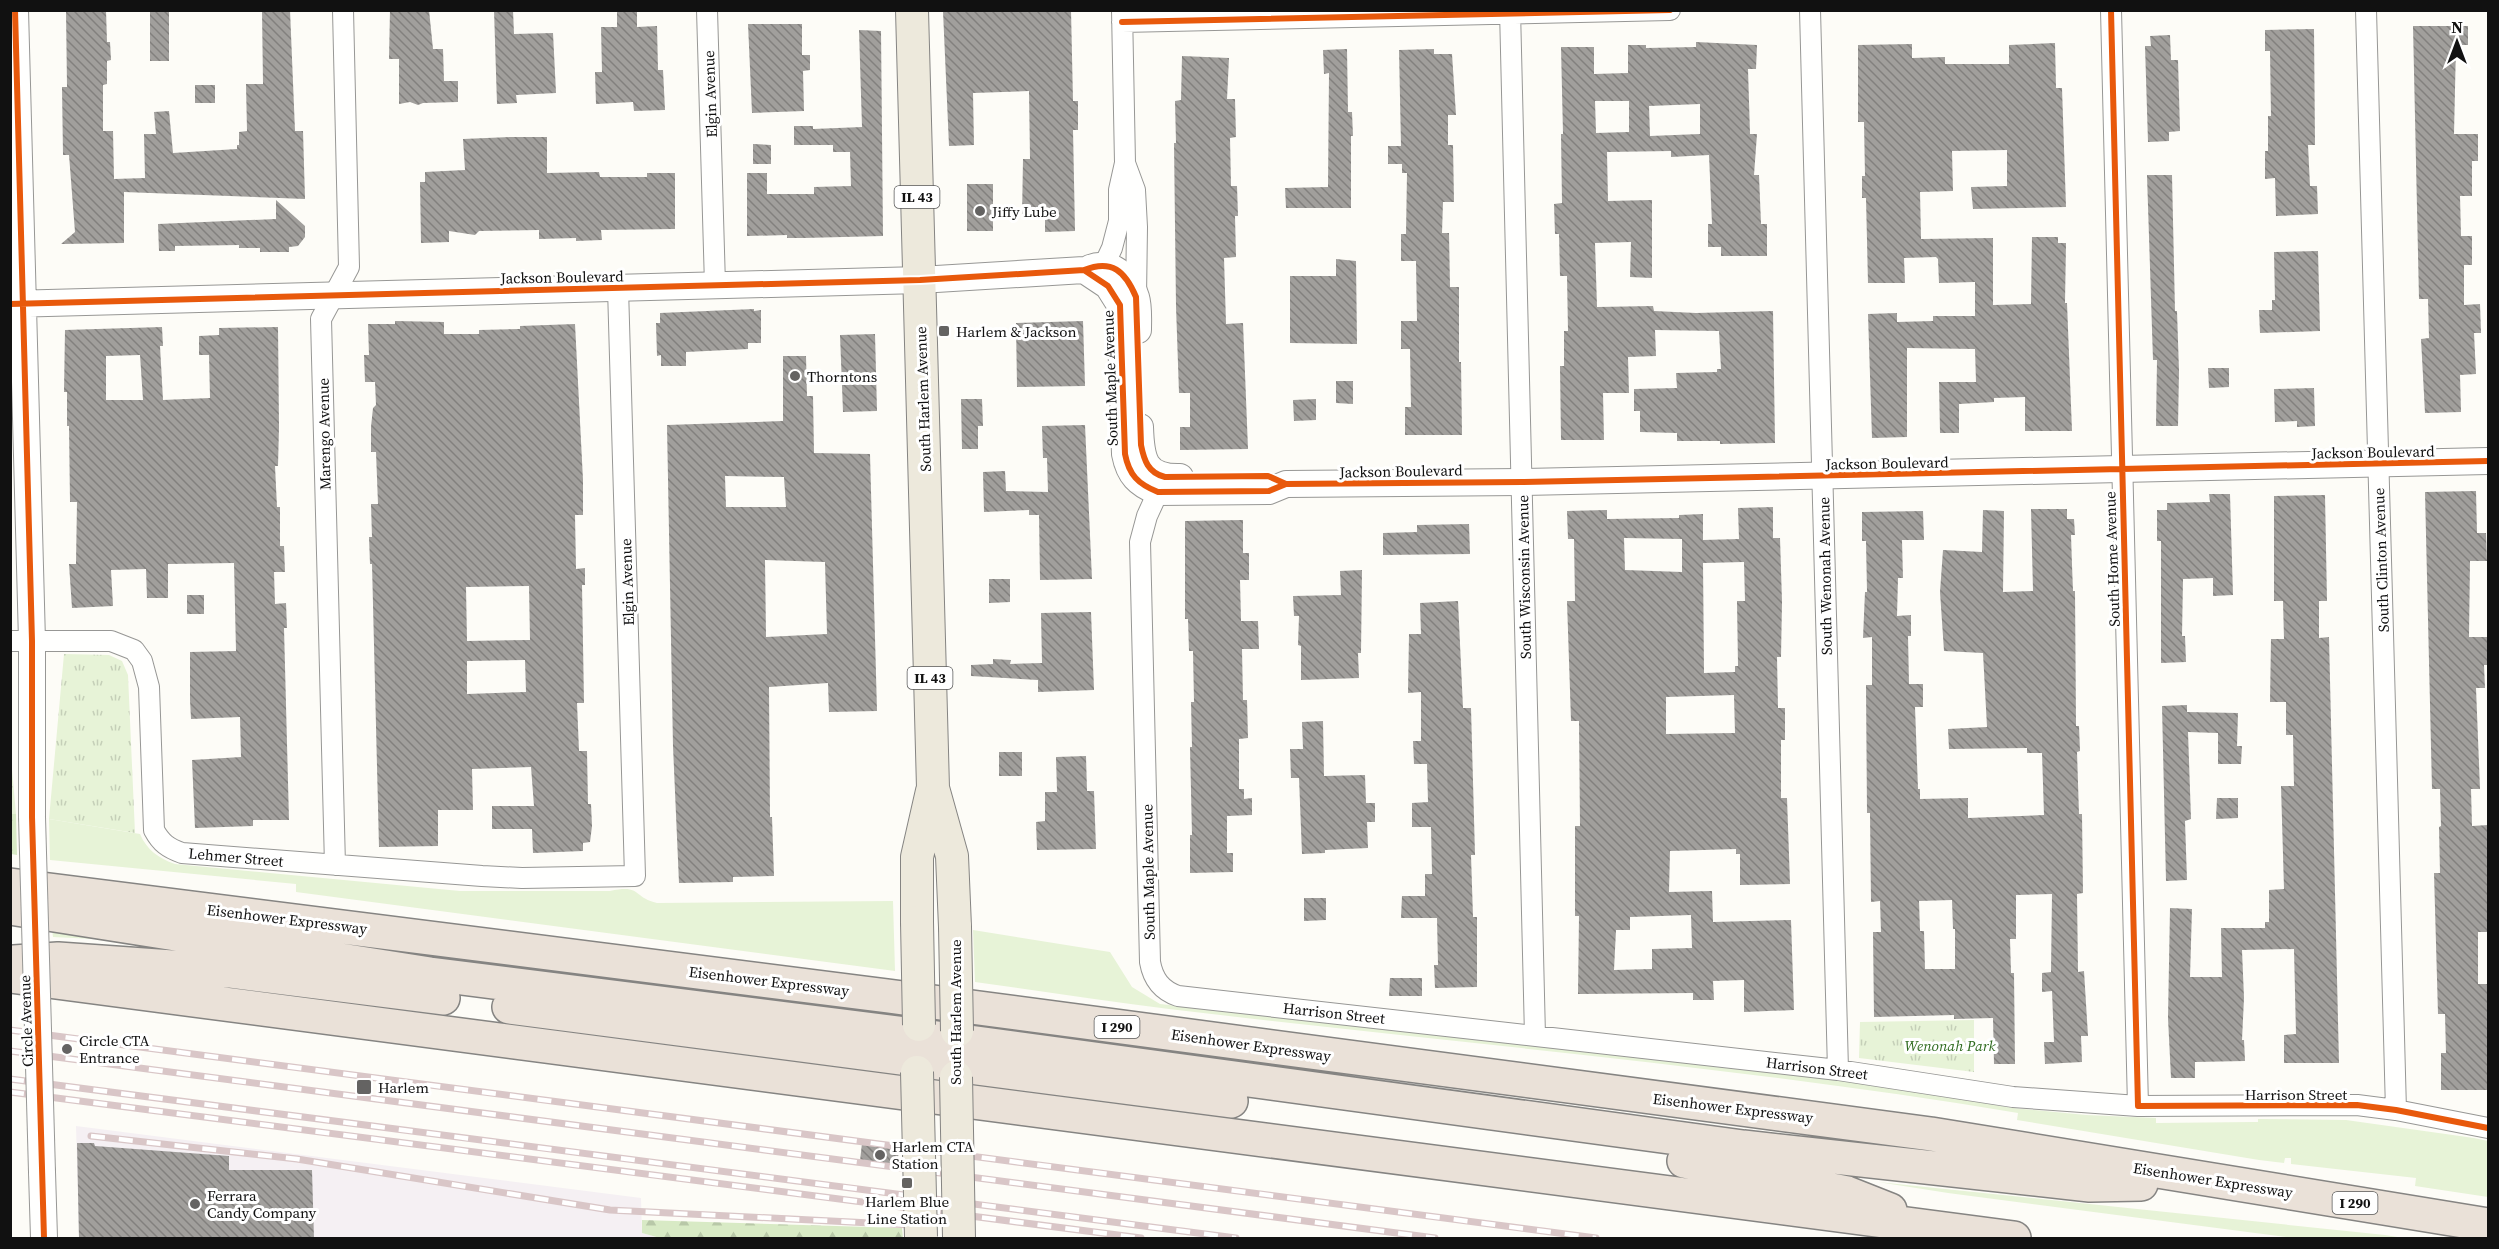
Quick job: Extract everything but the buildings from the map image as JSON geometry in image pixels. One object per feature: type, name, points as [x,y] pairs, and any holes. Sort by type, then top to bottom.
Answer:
[{"type":"highway","name":"Eisenhower Expressway","points":[[10,885],[368,929],[1780,1113],[1931,1134],[2488,1225]]},
{"type":"highway","points":[[10,908],[918,1049]]},
{"type":"highway","points":[[10,963],[58,959],[240,972],[918,1049],[1743,1147],[2090,1185],[2222,1182]]},
{"type":"highway","points":[[10,976],[2014,1239]]},
{"type":"highway","points":[[956,1054],[1716,1166],[1847,1193],[1936,1228]]},
{"type":"main road","name":"South Harlem Avenue","points":[[912,10],[933,788],[952,856],[959,1239]]},
{"type":"main road","name":"South Harlem Avenue","points":[[921,1238],[917,856],[933,788]]},
{"type":"street","name":"Circle Avenue","points":[[15,10],[21,641],[32,817],[44,1239]]},
{"type":"street","name":"Marengo Avenue","points":[[335,865],[321,319],[336,295],[349,267],[343,10]]},
{"type":"street","name":"Elgin Avenue","points":[[707,10],[715,285]]},
{"type":"street","points":[[1122,16],[1670,10]]},
{"type":"street","name":"South Wenonah Avenue","points":[[1810,10],[1838,1070]]},
{"type":"street","name":"South Home Avenue","points":[[2111,10],[2138,1106]]},
{"type":"street","name":"South Clinton Avenue","points":[[2366,10],[2396,1110]]},
{"type":"street","name":"South Wisconsin Avenue","points":[[1510,12],[1535,1036]]},
{"type":"street","name":"South Maple Avenue","points":[[1122,16],[1125,163],[1119,190],[1119,221],[1112,248],[1099,274],[1120,305],[1125,454],[1128,468],[1134,478],[1144,487],[1161,485]]},
{"type":"street","name":"South Maple Avenue","points":[[1125,163],[1135,189],[1141,445],[1144,458],[1150,469],[1157,475],[1161,485],[1147,516],[1140,542],[1150,962],[1153,976]]},
{"type":"street","points":[[1099,274],[1111,267],[1122,274],[1136,297]]},
{"type":"street","name":"Jackson Boulevard","points":[[17,304],[1099,274]]},
{"type":"street","name":"Elgin Avenue","points":[[618,288],[635,876]]},
{"type":"street","name":"Jackson Boulevard","points":[[1161,485],[1269,491],[1287,484],[1522,482],[2488,461]]},
{"type":"street","name":"Lehmer Street","points":[[21,641],[111,640],[134,650],[142,661],[149,687],[154,830],[169,848],[182,853],[522,878],[635,876]]},
{"type":"street","name":"Harrison Street","points":[[1153,976],[1167,993],[1178,996],[1838,1070],[2013,1097],[2138,1106],[2357,1105],[2396,1110],[2488,1128]]},
{"type":"shaded area","points":[[76,1126],[641,1198],[642,1233],[660,1238],[79,1238]]},
{"type":"green space","points":[[64,654],[109,655],[122,661],[128,675],[135,833],[49,819]]},
{"type":"green space","points":[[11,758],[16,814],[11,814]]},
{"type":"green space","points":[[10,814],[16,814],[17,855],[11,854]]},
{"type":"green space","points":[[49,819],[140,834],[154,853],[175,864],[460,891],[627,889],[657,903],[893,901],[895,971],[296,892],[296,884],[50,860]]},
{"type":"green space","points":[[52,930],[114,940],[53,937]]},
{"type":"green space","points":[[973,930],[1110,952],[1132,987],[1160,1004],[1688,1061],[1890,1087],[2013,1108],[2086,1115],[2156,1118],[2156,1123],[2258,1122],[2258,1119],[2346,1120],[2474,1138],[2488,1141],[2488,1197],[2415,1186],[2416,1178],[2291,1164],[2291,1158],[2285,1158],[2284,1163],[2259,1160],[2017,1120],[2018,1113],[1912,1096],[1700,1068],[1169,1009],[975,982]]},
{"type":"green space","name":"Wenonah Park","points":[[1974,1020],[1974,1072],[1859,1058],[1860,1022]]},
{"type":"green space","points":[[1878,1182],[2385,1235],[2404,1238],[2293,1238]]},
{"type":"green space","points":[[642,1220],[902,1228],[903,1238],[660,1238],[642,1233]]},
{"type":"railway","points":[[10,1030],[1596,1238]]},
{"type":"railway","points":[[10,1051],[1435,1238]]},
{"type":"railway","points":[[10,1079],[1236,1238]]},
{"type":"railway","points":[[10,1092],[1141,1238]]},
{"type":"railway","points":[[91,1136],[297,1159],[610,1210],[930,1226]]},
{"type":"cycle path","points":[[15,10],[32,641],[32,817],[44,1238]]},
{"type":"cycle path","points":[[1122,22],[1670,10]]},
{"type":"cycle path","points":[[2111,10],[2138,1106],[2357,1105],[2396,1110],[2488,1128]]},
{"type":"cycle path","points":[[1084,270],[1102,266],[1116,270],[1127,280],[1136,297],[1141,445],[1145,461],[1151,469],[1165,477],[1268,476],[1286,484]]},
{"type":"cycle path","points":[[10,304],[920,280],[1084,270],[1108,286],[1120,305],[1125,454],[1129,468],[1136,478],[1145,486],[1158,492],[1269,491],[1286,484],[1522,482],[2488,461]]},
{"type":"place","name":"Jiffy Lube","points":[[980,211]]},
{"type":"place","name":"Harlem & Jackson","points":[[944,331]]},
{"type":"place","name":"Thorntons","points":[[795,376]]},
{"type":"place","name":"Circle CTA Entrance","points":[[67,1049]]},
{"type":"place","name":"Harlem","points":[[364,1087]]},
{"type":"place","name":"Harlem CTA Station","points":[[880,1155]]},
{"type":"place","name":"Harlem Blue Line Station","points":[[907,1183]]},
{"type":"place","name":"Ferrara Candy Company","points":[[195,1204]]}]
